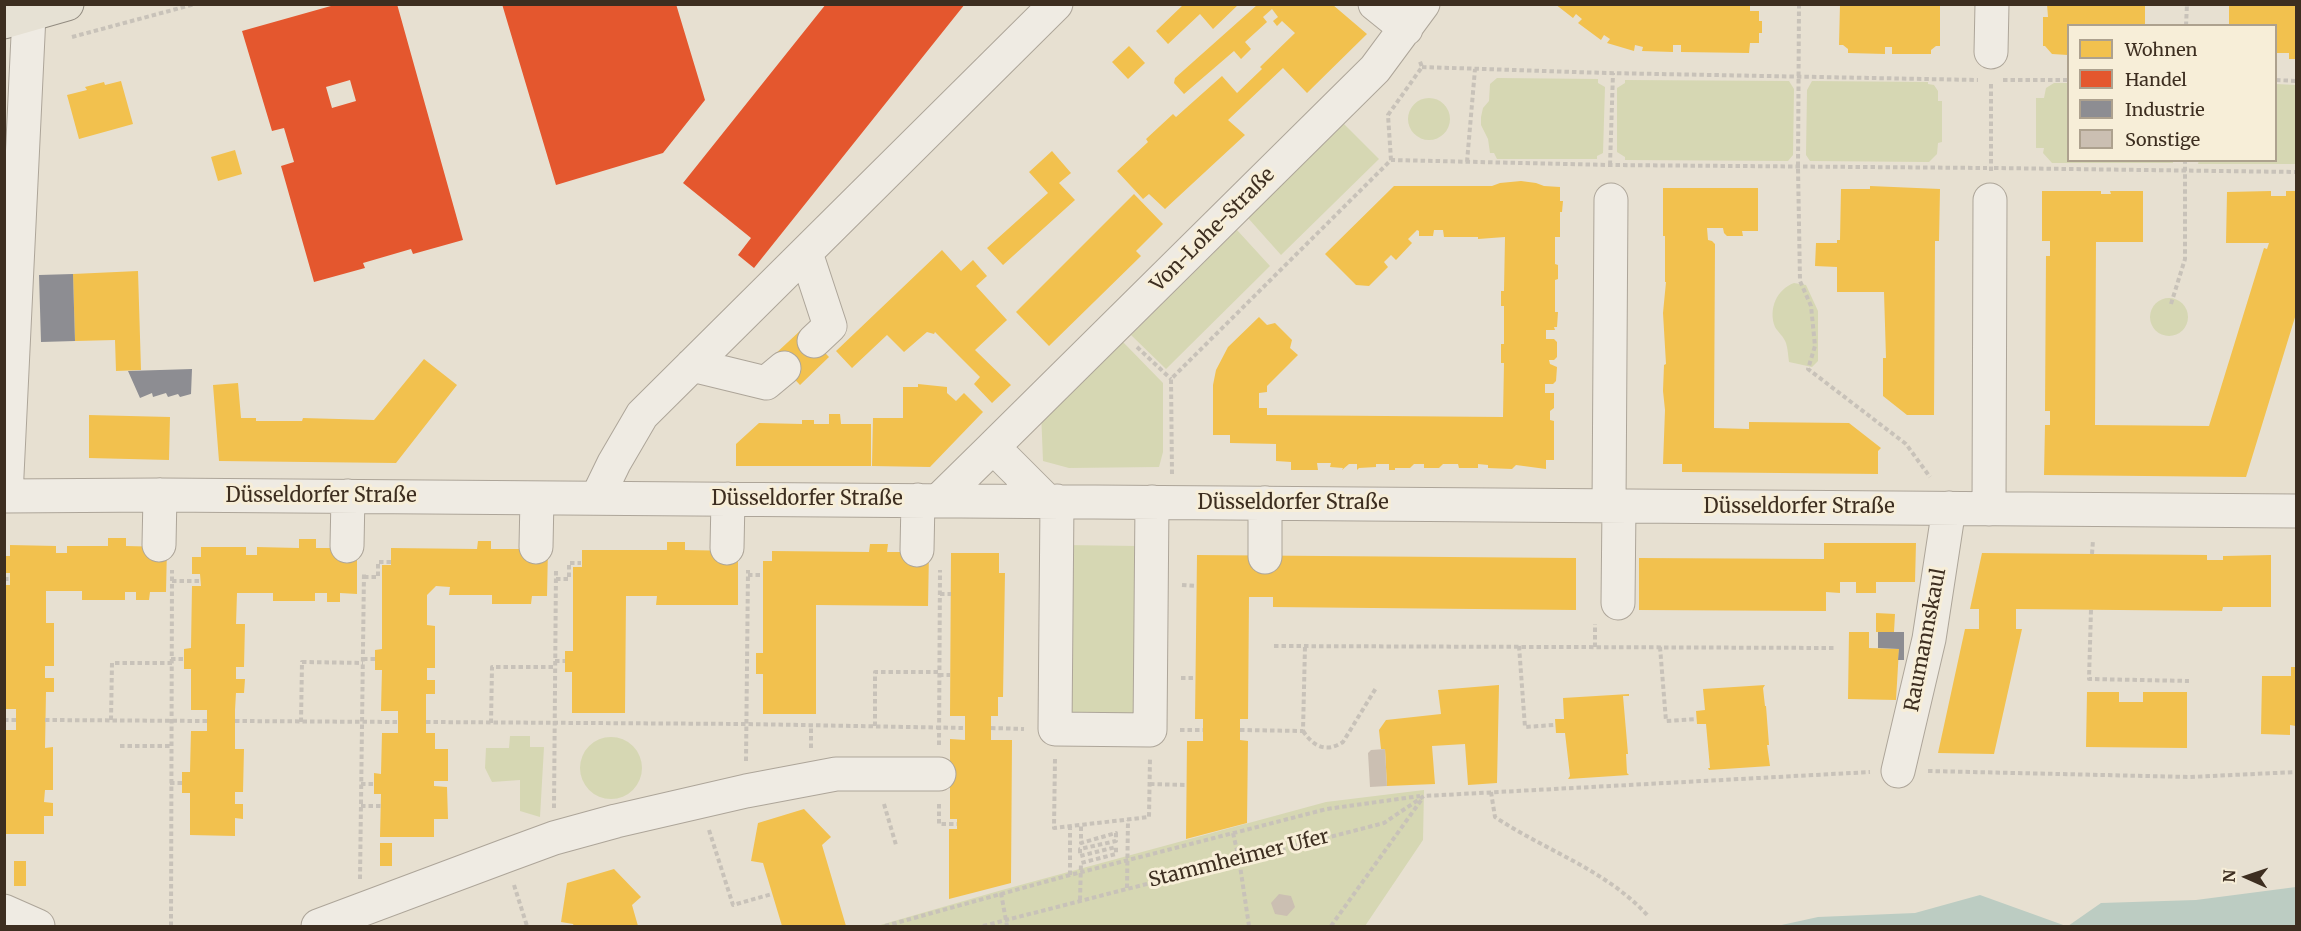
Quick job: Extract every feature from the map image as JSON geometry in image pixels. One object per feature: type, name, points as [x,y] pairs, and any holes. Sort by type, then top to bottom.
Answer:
[{"type":"main road","points":[[17,19],[67,4]]},
{"type":"street","points":[[597,498],[642,415],[1056,4]]},
{"type":"street","points":[[1375,4],[1415,17]]},
{"type":"street","points":[[1987,71],[1992,4]]},
{"type":"street","name":"Von-Lohe-Straße","points":[[928,500],[993,447],[1375,69],[1415,17]]},
{"type":"street","points":[[5,496],[11,263],[28,49],[17,19]]},
{"type":"street","points":[[1989,509],[1990,184]]},
{"type":"street","points":[[1611,200],[1614,506],[1618,603]]},
{"type":"street","points":[[806,253],[830,327],[814,341]]},
{"type":"street","points":[[692,365],[766,383],[784,368]]},
{"type":"street","points":[[993,447],[1052,501],[1055,729],[1150,729],[1162,502]]},
{"type":"street","points":[[160,495],[166,555]]},
{"type":"street","name":"Düsseldorfer Straße","points":[[5,496],[348,496],[2296,510]]},
{"type":"street","points":[[348,496],[358,565]]},
{"type":"street","points":[[536,547],[537,498]]},
{"type":"street","points":[[728,499],[738,559]]},
{"type":"street","points":[[928,500],[928,558]]},
{"type":"street","points":[[1264,557],[1265,503]]},
{"type":"street","name":"Raumannskaul","points":[[1898,771],[1929,639],[1949,508]]},
{"type":"street","points":[[318,927],[554,838],[616,821],[746,791],[836,774],[939,774]]},
{"type":"street","points":[[4,911],[38,927]]},
{"type":"path","points":[[28,49],[195,4]]},
{"type":"path","points":[[1799,4],[1800,281],[1811,306],[1815,346],[1808,369],[1906,444],[1937,486],[1949,508]]},
{"type":"path","points":[[2186,24],[2187,4]]},
{"type":"path","points":[[1391,160],[1388,115],[1422,67],[1415,17]]},
{"type":"path","points":[[1422,67],[1799,76],[1987,71],[2067,80]]},
{"type":"path","points":[[1467,162],[1475,69]]},
{"type":"path","points":[[1987,71],[1990,184]]},
{"type":"path","points":[[1611,200],[1613,73]]},
{"type":"path","points":[[2277,80],[2296,81]]},
{"type":"path","points":[[1162,502],[1171,379],[1391,160],[1798,168],[1990,184],[2185,169],[2296,172]]},
{"type":"path","points":[[2171,303],[2185,260],[2185,162]]},
{"type":"path","points":[[1115,326],[1171,379]]},
{"type":"path","points":[[166,555],[172,581],[171,927]]},
{"type":"path","points":[[928,558],[940,594],[939,824],[957,824]]},
{"type":"path","points":[[738,559],[748,575],[746,791]]},
{"type":"path","points":[[358,565],[378,578],[378,562],[391,562]]},
{"type":"path","points":[[556,579],[569,579],[569,563],[581,563]]},
{"type":"path","points":[[358,565],[363,661],[362,910]]},
{"type":"path","points":[[554,838],[556,573]]},
{"type":"path","points":[[748,575],[763,575]]},
{"type":"path","points":[[172,581],[200,580]]},
{"type":"path","points":[[940,594],[951,594]]},
{"type":"path","points":[[2091,610],[2089,679],[2189,681]]},
{"type":"path","points":[[1274,646],[1835,648]]},
{"type":"path","points":[[1305,646],[1303,731],[1311,743],[1323,749],[1335,747],[1343,742],[1376,688]]},
{"type":"path","points":[[1519,646],[1525,727],[1554,725]]},
{"type":"path","points":[[1660,647],[1666,721],[1696,719]]},
{"type":"path","points":[[111,720],[112,663],[184,659]]},
{"type":"path","points":[[301,722],[302,662],[375,660]]},
{"type":"path","points":[[555,661],[565,661]]},
{"type":"path","points":[[747,663],[756,663]]},
{"type":"path","points":[[491,723],[492,666],[555,667]]},
{"type":"path","points":[[875,726],[875,672],[950,675]]},
{"type":"path","points":[[4,720],[16,720]]},
{"type":"path","points":[[45,720],[207,721]]},
{"type":"path","points":[[235,721],[398,722]]},
{"type":"path","points":[[426,722],[964,728]]},
{"type":"path","points":[[1055,729],[1054,828],[1149,817],[1150,729]]},
{"type":"path","points":[[1240,730],[1303,731]]},
{"type":"path","points":[[120,746],[171,746]]},
{"type":"path","points":[[876,774],[896,845]]},
{"type":"path","points":[[170,783],[182,783]]},
{"type":"path","points":[[361,784],[374,784]]},
{"type":"path","points":[[1150,784],[1186,784]]},
{"type":"path","name":"Stammheimer Ufer","points":[[983,927],[1384,822],[1424,796],[1491,792],[1495,817],[1568,860],[1606,879],[1640,906],[1649,917]]},
{"type":"path","points":[[885,927],[1001,893],[1327,809],[1424,796]]},
{"type":"path","points":[[1331,927],[1424,796]]},
{"type":"path","points":[[700,802],[733,905],[772,894]]},
{"type":"path","points":[[361,806],[381,806]]},
{"type":"path","points":[[1127,888],[1128,819]]},
{"type":"path","points":[[1080,900],[1081,863],[1116,854],[1116,847],[1080,856],[1080,849],[1116,841],[1116,833],[1081,843],[1081,825]]},
{"type":"path","points":[[1070,826],[1070,875]]},
{"type":"path","points":[[1233,833],[1249,927]]},
{"type":"path","points":[[505,856],[527,927]]},
{"type":"path","points":[[1001,893],[1007,927]]},
{"type":"green space","points":[[1497,78],[1598,79],[1598,83],[1605,87],[1603,153],[1597,156],[1597,159],[1497,159],[1494,153],[1490,153],[1488,139],[1481,125],[1481,117],[1483,108],[1489,101],[1490,84]]},
{"type":"green space","points":[[1625,80],[1789,81],[1794,89],[1793,155],[1788,161],[1625,160],[1625,157],[1617,152],[1617,88],[1625,83]]},
{"type":"green space","points":[[1812,81],[1928,82],[1934,85],[1938,91],[1938,101],[1942,101],[1942,142],[1938,143],[1937,154],[1929,162],[1810,161],[1806,155],[1807,90]]},
{"type":"green space","points":[[2054,83],[2067,83],[2067,162],[2173,163],[2052,163],[2043,153],[2044,148],[2036,148],[2036,98],[2044,98],[2046,88]]},
{"type":"green space","points":[[2277,84],[2296,85],[2296,164],[2198,164],[2198,162],[2277,162]]},
{"type":"green space","points":[[1429,98],[1444,104],[1450,119],[1444,134],[1429,140],[1414,134],[1408,119],[1414,104]]},
{"type":"green space","points":[[1344,124],[1379,159],[1281,255],[1248,218]]},
{"type":"green space","points":[[1237,230],[1270,266],[1166,369],[1131,335]]},
{"type":"green space","points":[[1794,283],[1806,285],[1818,311],[1818,361],[1812,367],[1789,362],[1786,343],[1773,320],[1775,300],[1783,290]]},
{"type":"green space","points":[[2169,298],[2183,303],[2188,317],[2183,331],[2169,336],[2155,331],[2150,317],[2155,303]]},
{"type":"green space","points":[[1123,342],[1163,383],[1163,452],[1159,467],[1069,468],[1043,461],[1041,411],[1051,412]]},
{"type":"green space","points":[[1064,545],[1138,546],[1136,718],[1063,718]]},
{"type":"green space","points":[[510,736],[530,736],[530,747],[544,747],[540,817],[520,811],[520,780],[492,782],[485,768],[486,748],[509,748]]},
{"type":"green space","points":[[611,737],[628,742],[633,746],[637,751],[642,768],[637,785],[633,790],[628,794],[611,799],[594,794],[589,790],[585,785],[580,768],[585,751],[589,746],[594,742]]},
{"type":"green space","points":[[1424,790],[1423,840],[1365,926],[877,926],[1326,802]]},
{"type":"shaded area","points":[[2296,887],[2296,926],[2068,926],[2101,903],[2196,900]]},
{"type":"shaded area","points":[[1980,895],[2066,926],[1777,926],[1818,917],[1915,913]]},
{"type":"building: Wohnen","points":[[1184,4],[1239,4],[1213,29],[1200,14],[1168,44],[1156,31]]},
{"type":"building: Wohnen","points":[[1555,4],[1750,4],[1750,11],[1759,11],[1762,33],[1759,33],[1759,43],[1750,43],[1749,53],[1681,52],[1681,45],[1673,45],[1673,52],[1642,51],[1643,47],[1635,45],[1634,51],[1607,43],[1610,39],[1604,35],[1601,40],[1578,23],[1582,19],[1576,14],[1573,18]]},
{"type":"building: Wohnen","points":[[1840,4],[1940,4],[1940,46],[1931,50],[1931,54],[1892,54],[1892,47],[1885,47],[1885,54],[1848,53],[1848,49],[1839,45]]},
{"type":"building: Wohnen","points":[[2047,4],[2145,5],[2145,24],[2067,24],[2067,55],[2052,54],[2043,46],[2043,17],[2048,17]]},
{"type":"building: Wohnen","points":[[2229,4],[2296,4],[2296,59],[2289,59],[2289,53],[2277,53],[2277,24],[2229,24]]},
{"type":"building: Wohnen","points":[[1257,5],[1333,5],[1367,34],[1307,93],[1283,68],[1228,120],[1245,135],[1165,209],[1149,194],[1143,199],[1117,171],[1148,142],[1146,139],[1173,114],[1176,117],[1222,76],[1237,93],[1295,33],[1282,21],[1277,26],[1273,21],[1278,17],[1272,9],[1263,17],[1267,22],[1245,42],[1251,49],[1241,59],[1234,51],[1184,94],[1174,83],[1175,78]]},
{"type":"building: Wohnen","points":[[1129,46],[1145,63],[1128,79],[1112,62]]},
{"type":"building: Wohnen","points":[[121,81],[133,124],[79,139],[67,95],[87,90],[85,87],[104,82],[105,85]]},
{"type":"building: Wohnen","points":[[235,150],[242,174],[218,181],[211,157]]},
{"type":"building: Wohnen","points":[[1052,151],[1071,173],[1059,183],[1075,200],[1003,265],[987,248],[1048,193],[1029,172]]},
{"type":"building: Wohnen","points":[[1521,181],[1560,187],[1560,201],[1563,201],[1562,212],[1560,212],[1560,237],[1555,237],[1555,264],[1558,265],[1558,279],[1555,280],[1557,327],[1554,327],[1555,330],[1546,330],[1546,339],[1554,339],[1557,342],[1557,357],[1549,360],[1550,364],[1557,367],[1556,381],[1553,384],[1545,384],[1545,393],[1554,393],[1554,408],[1550,411],[1550,420],[1554,421],[1554,460],[1546,460],[1546,469],[1516,465],[1512,469],[1488,468],[1488,465],[1478,464],[1478,468],[1459,468],[1458,464],[1443,464],[1439,468],[1424,468],[1424,464],[1414,464],[1410,468],[1389,470],[1389,464],[1376,464],[1376,467],[1357,470],[1357,464],[1349,464],[1342,470],[1343,468],[1330,467],[1331,463],[1317,463],[1318,470],[1291,470],[1291,462],[1276,461],[1276,444],[1230,443],[1230,435],[1213,435],[1213,385],[1216,370],[1228,347],[1259,317],[1267,325],[1275,323],[1292,340],[1290,348],[1298,355],[1267,386],[1267,392],[1259,393],[1259,408],[1267,408],[1267,415],[1503,417],[1504,363],[1501,363],[1501,344],[1504,344],[1504,306],[1501,306],[1501,291],[1504,291],[1505,237],[1478,239],[1478,237],[1444,237],[1443,230],[1434,230],[1433,236],[1419,236],[1417,230],[1408,239],[1412,243],[1396,260],[1391,255],[1384,262],[1388,267],[1369,286],[1356,285],[1325,254],[1394,186],[1492,186]]},
{"type":"building: Wohnen","points":[[1870,186],[1940,189],[1939,241],[1935,241],[1934,415],[1907,415],[1883,396],[1883,358],[1886,358],[1884,292],[1837,292],[1837,267],[1815,266],[1816,243],[1837,243],[1837,240],[1840,240],[1841,189],[1870,189]]},
{"type":"building: Wohnen","points":[[1663,188],[1758,188],[1758,231],[1742,231],[1743,236],[1727,236],[1723,228],[1707,228],[1708,240],[1715,244],[1714,428],[1749,429],[1749,422],[1849,423],[1881,448],[1878,451],[1878,474],[1682,472],[1682,464],[1663,464],[1665,410],[1663,391],[1664,365],[1666,364],[1663,313],[1666,282]]},
{"type":"building: Wohnen","points":[[2042,191],[2101,191],[2101,194],[2111,194],[2110,191],[2143,191],[2143,242],[2096,242],[2095,425],[2209,426],[2264,248],[2267,249],[2269,243],[2226,243],[2227,192],[2271,191],[2271,196],[2286,196],[2286,191],[2296,191],[2296,314],[2246,477],[2044,475],[2045,425],[2050,425],[2050,411],[2045,411],[2046,256],[2050,256],[2050,241],[2042,241]]},
{"type":"building: Wohnen","points":[[1134,194],[1163,224],[1136,251],[1141,256],[1049,346],[1016,312]]},
{"type":"building: Wohnen","points":[[942,250],[961,271],[973,260],[987,276],[976,286],[1007,320],[975,350],[1011,385],[992,403],[974,384],[980,377],[935,332],[934,334],[927,332],[904,352],[887,335],[852,368],[836,351]]},
{"type":"building: Wohnen","points":[[138,271],[141,370],[116,371],[115,340],[75,341],[73,274]]},
{"type":"building: Wohnen","points":[[802,329],[829,357],[800,385],[773,356]]},
{"type":"building: Wohnen","points":[[424,359],[457,385],[396,463],[219,461],[213,385],[238,383],[241,418],[256,418],[256,421],[302,421],[303,418],[374,420]]},
{"type":"building: Wohnen","points":[[918,384],[947,387],[947,393],[956,401],[964,393],[983,412],[930,467],[872,466],[873,418],[903,418],[903,387],[918,387]]},
{"type":"building: Wohnen","points":[[829,414],[840,414],[841,424],[871,424],[871,466],[736,466],[736,444],[759,423],[802,424],[802,420],[814,420],[814,424],[829,424]]},
{"type":"building: Wohnen","points":[[89,415],[170,417],[169,460],[89,458]]},
{"type":"building: Wohnen","points":[[108,538],[126,538],[126,546],[167,547],[166,592],[150,592],[149,600],[136,600],[136,592],[125,592],[125,600],[82,600],[82,591],[46,591],[46,623],[54,623],[54,666],[45,666],[45,678],[54,678],[54,692],[46,692],[45,748],[53,747],[53,790],[45,790],[44,802],[53,803],[53,816],[44,816],[44,834],[4,834],[4,730],[16,730],[16,709],[4,709],[4,585],[10,585],[10,573],[4,573],[4,556],[10,556],[10,545],[56,546],[56,553],[67,553],[67,546],[108,546]]},
{"type":"building: Wohnen","points":[[299,539],[316,539],[316,548],[357,548],[357,594],[340,593],[340,602],[327,602],[327,593],[315,593],[315,601],[273,601],[273,593],[237,593],[236,624],[245,624],[244,667],[236,667],[236,679],[245,679],[244,693],[236,693],[235,749],[244,749],[243,792],[235,792],[235,804],[243,804],[243,819],[235,818],[235,836],[190,835],[190,793],[182,793],[182,772],[190,772],[191,731],[207,731],[207,710],[191,710],[191,669],[184,669],[184,649],[191,648],[192,586],[201,586],[200,574],[192,574],[192,557],[201,557],[201,547],[246,547],[246,555],[257,555],[257,547],[299,548]]},
{"type":"building: Wohnen","points":[[478,541],[491,541],[491,549],[548,549],[547,596],[532,596],[531,604],[492,604],[492,595],[449,595],[450,587],[436,586],[427,595],[427,625],[435,626],[435,668],[427,668],[427,680],[435,680],[435,694],[426,694],[426,733],[435,733],[435,749],[448,749],[448,781],[434,781],[434,786],[447,787],[448,819],[434,819],[434,837],[380,837],[381,794],[374,794],[374,773],[381,774],[382,733],[398,733],[398,711],[381,711],[382,670],[375,670],[375,650],[382,649],[382,565],[391,565],[391,548],[477,549]]},
{"type":"building: Wohnen","points":[[667,542],[685,542],[685,550],[738,551],[738,605],[656,605],[657,596],[626,596],[625,713],[572,713],[572,672],[565,672],[565,651],[573,651],[573,567],[582,567],[582,550],[667,550]]},
{"type":"building: Wohnen","points":[[1824,543],[1916,543],[1915,582],[1876,582],[1876,593],[1856,593],[1856,582],[1840,582],[1840,593],[1826,592],[1826,611],[1639,610],[1639,558],[1824,559]]},
{"type":"building: Wohnen","points":[[870,544],[888,544],[887,552],[929,552],[928,606],[816,605],[816,714],[763,714],[763,674],[756,674],[756,653],[763,653],[763,561],[772,561],[772,551],[869,552]]},
{"type":"building: Wohnen","points":[[951,553],[999,553],[999,573],[1005,573],[1003,697],[998,697],[998,716],[991,716],[991,740],[1012,740],[1011,883],[949,899],[949,829],[957,829],[957,819],[950,819],[950,739],[965,740],[965,716],[950,716]]},
{"type":"building: Wohnen","points":[[1982,553],[2207,555],[2207,560],[2223,560],[2223,556],[2271,555],[2271,607],[2223,607],[2222,611],[2016,609],[2016,629],[2022,629],[1994,754],[1938,753],[1965,629],[1979,629],[1979,609],[1970,609]]},
{"type":"building: Wohnen","points":[[1197,555],[1576,558],[1576,610],[1273,607],[1273,597],[1249,597],[1248,719],[1240,719],[1240,740],[1248,741],[1247,823],[1186,839],[1187,741],[1203,741],[1203,719],[1195,719]]},
{"type":"building: Wohnen","points":[[1876,613],[1895,614],[1894,632],[1876,632]]},
{"type":"building: Wohnen","points":[[1849,632],[1869,632],[1869,648],[1899,649],[1896,700],[1848,699]]},
{"type":"building: Wohnen","points":[[2291,667],[2296,667],[2296,726],[2290,725],[2290,735],[2261,734],[2262,676],[2291,676]]},
{"type":"building: Wohnen","points":[[1499,685],[1497,783],[1468,785],[1465,744],[1432,746],[1435,784],[1387,786],[1385,749],[1381,749],[1379,730],[1386,720],[1441,714],[1438,690]]},
{"type":"building: Wohnen","points":[[1765,685],[1763,688],[1770,766],[1709,770],[1706,724],[1697,724],[1696,711],[1705,710],[1703,689]]},
{"type":"building: Wohnen","points":[[2087,692],[2119,692],[2119,702],[2143,702],[2143,692],[2187,692],[2187,748],[2086,747]]},
{"type":"building: Wohnen","points":[[1629,694],[1629,696],[1623,696],[1628,754],[1626,754],[1627,773],[1629,775],[1568,779],[1570,776],[1565,733],[1556,733],[1555,719],[1564,719],[1563,698]]},
{"type":"building: Wohnen","points":[[804,809],[831,837],[822,845],[846,926],[782,926],[763,863],[751,861],[758,823]]},
{"type":"building: Wohnen","points":[[380,843],[392,843],[392,866],[380,866]]},
{"type":"building: Wohnen","points":[[14,861],[26,861],[26,886],[14,886]]},
{"type":"building: Wohnen","points":[[614,869],[641,897],[632,905],[638,926],[574,926],[561,922],[567,883]]},
{"type":"building: Handel","points":[[338,4],[397,4],[463,240],[413,254],[411,249],[363,263],[365,268],[314,282],[281,166],[294,162],[284,128],[272,131],[242,31]],"holes":[[[350,80],[356,101],[332,108],[326,87]]]},
{"type":"building: Handel","points":[[502,4],[676,4],[705,100],[663,153],[556,185]]},
{"type":"building: Handel","points":[[826,4],[965,4],[754,268],[738,255],[751,238],[683,183]]},
{"type":"building: Industrie","points":[[73,274],[75,341],[41,342],[39,275]]},
{"type":"building: Industrie","points":[[192,369],[191,394],[180,397],[178,394],[168,397],[166,393],[153,397],[152,393],[140,398],[128,371]]},
{"type":"building: Industrie","points":[[1878,632],[1904,632],[1904,660],[1898,660],[1899,649],[1878,648]]},
{"type":"building: Sonstige","points":[[1385,749],[1387,786],[1370,787],[1368,753],[1371,750]]},
{"type":"building: Sonstige","points":[[1279,894],[1291,896],[1295,907],[1287,916],[1275,914],[1271,903]]}]
